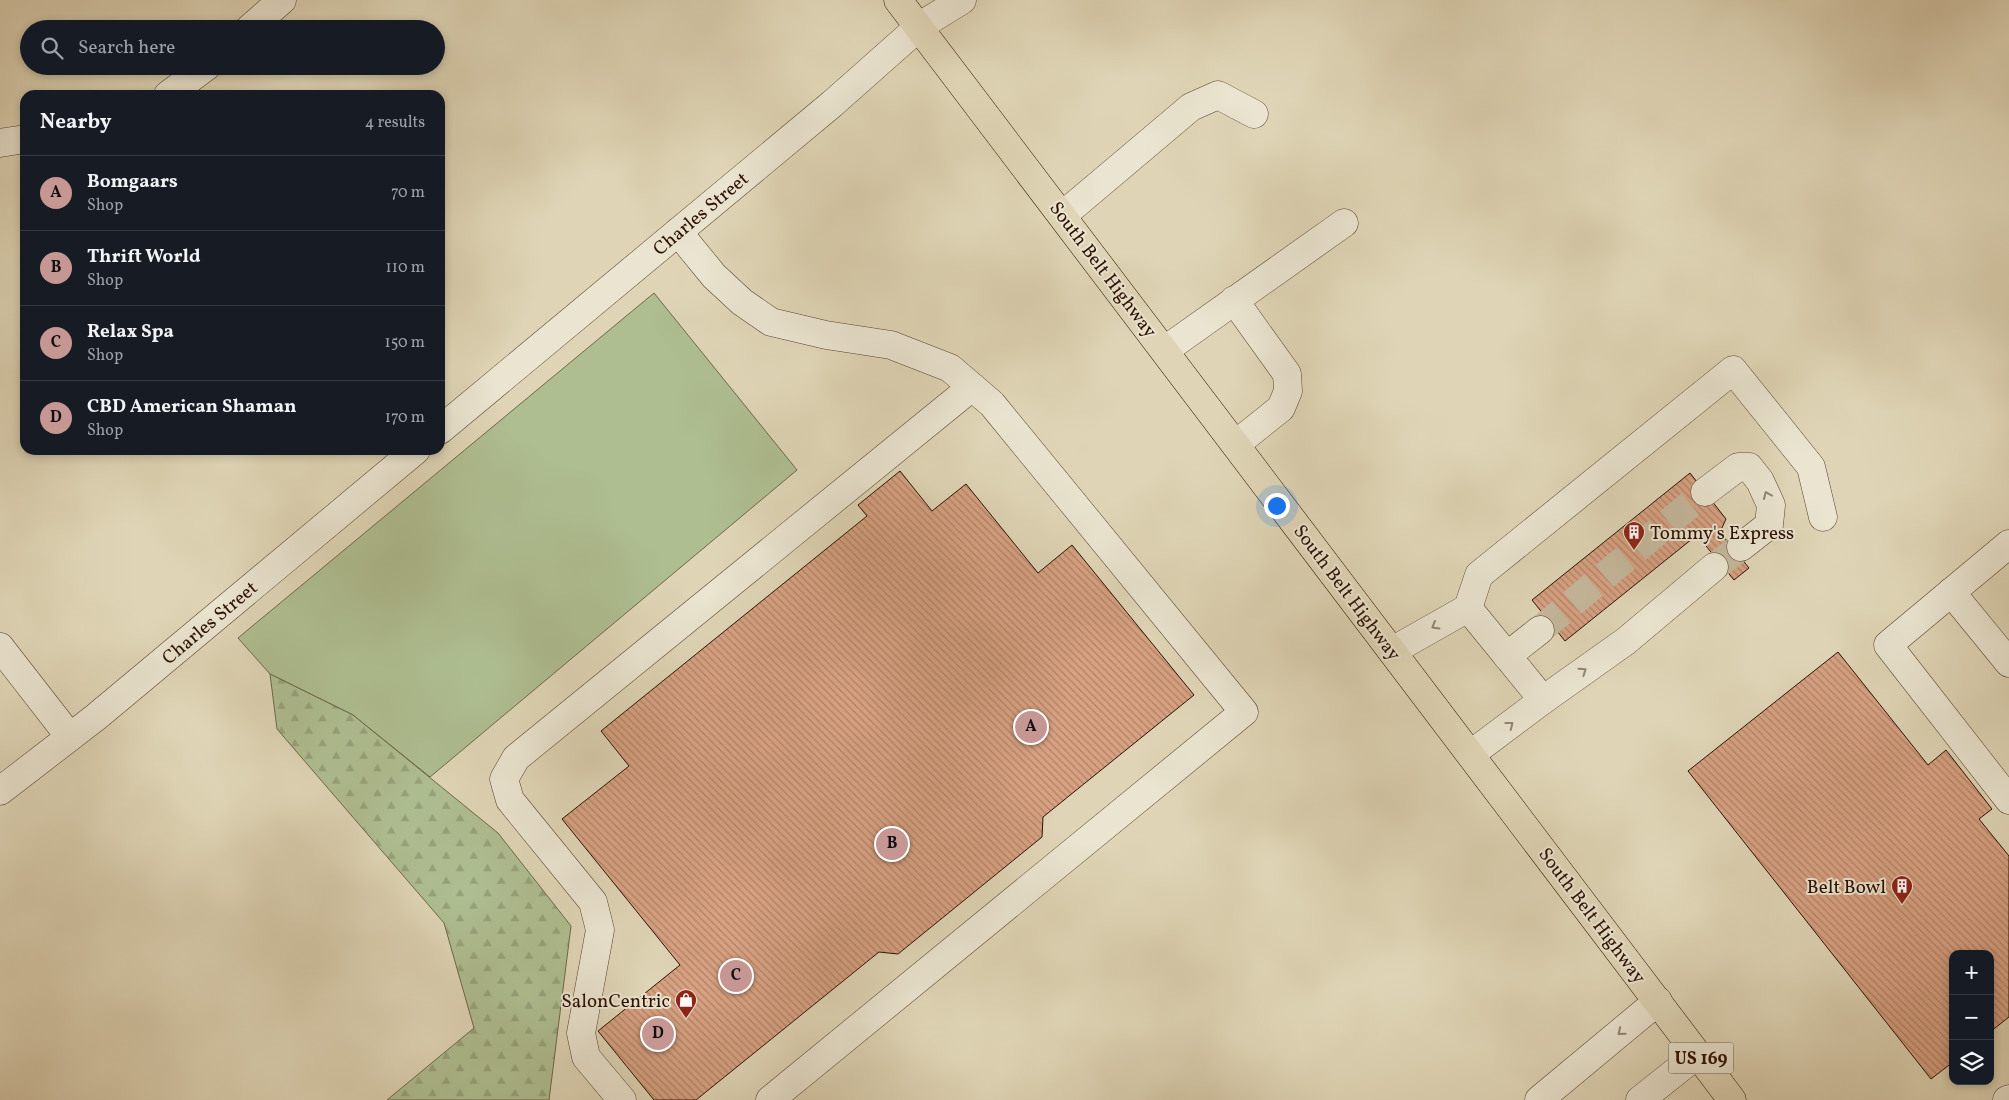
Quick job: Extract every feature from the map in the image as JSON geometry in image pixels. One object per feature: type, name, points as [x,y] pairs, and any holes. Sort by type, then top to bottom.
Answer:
[{"type":"main road","name":"South Belt Highway","points":[[898,0],[920,26],[1664,1009]]},
{"type":"main road","name":"US 169","points":[[1664,1009],[1732,1100]]},
{"type":"street","points":[[259,20],[282,0]]},
{"type":"street","name":"Charles Street","points":[[445,426],[832,104],[920,26],[962,0]]},
{"type":"street","points":[[175,90],[195,75]]},
{"type":"street","points":[[1063,215],[1191,107],[1218,95],[1254,114]]},
{"type":"street","points":[[0,143],[20,140]]},
{"type":"street","points":[[1165,350],[1344,223]]},
{"type":"street","points":[[678,232],[714,276],[742,302],[771,322],[826,335],[891,345],[950,368],[992,404],[1244,712],[770,1100]]},
{"type":"street","points":[[1234,300],[1287,374],[1288,391],[1281,408],[1236,444]]},
{"type":"street","points":[[1392,651],[1468,608],[1479,575],[1733,370],[1811,467],[1823,517]]},
{"type":"street","points":[[622,1100],[586,1057],[581,1033],[600,930],[593,902],[510,800],[504,779],[516,758],[972,387]]},
{"type":"street","name":"Charles Street","points":[[0,791],[70,738],[410,455]]},
{"type":"street","points":[[1705,492],[1738,467],[1749,467],[1760,481],[1770,505],[1769,525],[1741,547]]},
{"type":"street","points":[[2009,544],[1888,645],[2009,800]]},
{"type":"street","points":[[1471,754],[1626,641],[1714,567]]},
{"type":"street","points":[[1952,592],[2009,663]]},
{"type":"street","points":[[1468,608],[1543,700]]},
{"type":"street","points":[[1507,656],[1540,630]]},
{"type":"street","points":[[0,647],[70,738]]},
{"type":"street","points":[[1539,1100],[1664,1009]]},
{"type":"street","points":[[1640,1100],[1698,1054]]},
{"type":"green space","points":[[654,293],[797,470],[430,777],[353,715],[270,674],[238,638]]},
{"type":"green space","points":[[270,674],[353,715],[498,833],[571,926],[549,1100],[387,1100],[474,1028],[444,923],[277,729]]},
{"type":"building","points":[[900,471],[932,511],[966,484],[1038,573],[1072,545],[1194,695],[1043,817],[1042,837],[898,954],[879,952],[696,1100],[654,1100],[598,1031],[680,965],[562,819],[629,766],[601,731],[867,516],[858,505]]},
{"type":"building","name":"Tommy's Express","points":[[1690,473],[1726,519],[1720,532],[1749,568],[1734,580],[1697,535],[1565,641],[1532,600]]},
{"type":"building","name":"Belt Bowl","points":[[1838,652],[1928,765],[1946,750],[1992,809],[1979,819],[2009,856],[2009,1017],[1994,1029],[1994,950],[1949,950],[1949,1065],[1931,1079],[1688,771]]},
{"type":"tunnel","points":[[1540,630],[1705,492]]},
{"type":"tunnel","points":[[1714,567],[1741,547]]},
{"type":"place","name":"Tommy's Express","points":[[1634,551]]},
{"type":"place","name":"Bomgaars","points":[[1031,727]]},
{"type":"place","name":"Thrift World","points":[[892,844]]},
{"type":"place","name":"Belt Bowl","points":[[1902,905]]},
{"type":"place","name":"Relax Spa","points":[[736,976]]},
{"type":"place","name":"SalonCentric","points":[[686,1019]]},
{"type":"place","name":"CBD American Shaman","points":[[658,1034]]}]
